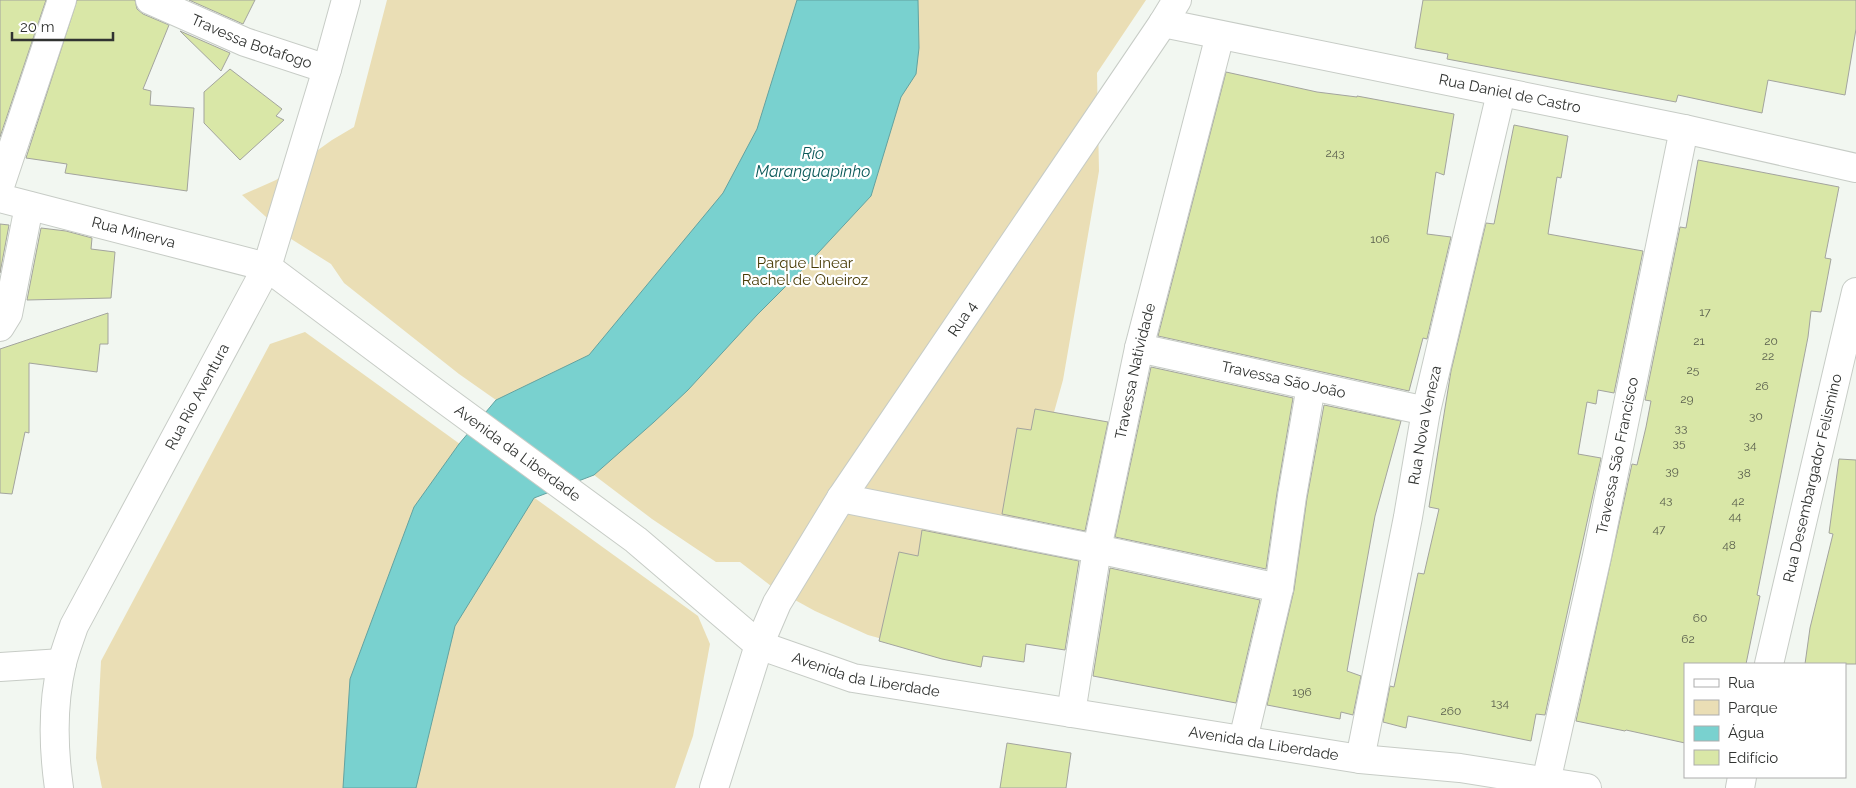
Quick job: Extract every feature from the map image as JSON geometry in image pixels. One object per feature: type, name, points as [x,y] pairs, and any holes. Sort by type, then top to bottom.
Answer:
[{"type":"street","points":[[0,186],[62,0]]},
{"type":"street","name":"Travessa Botafogo","points":[[150,0],[245,42],[327,69]]},
{"type":"street","name":"Rua Rio Aventura","points":[[59,788],[54,753],[55,711],[62,662],[74,626],[267,267],[346,0]]},
{"type":"street","name":"Rua 4","points":[[714,788],[759,645],[777,603],[841,498],[1177,0]]},
{"type":"street","name":"Rua Daniel de Castro","points":[[1163,23],[1684,129],[1856,168]]},
{"type":"street","name":"Travessa Natividade","points":[[1072,713],[1097,549],[1139,348],[1220,35]]},
{"type":"street","name":"Rua Nova Veneza","points":[[1360,759],[1408,517],[1426,411],[1501,93]]},
{"type":"street","name":"Travessa São Francisco","points":[[1546,782],[1597,556],[1684,129]]},
{"type":"street","name":"Rua Minerva","points":[[0,198],[267,267]]},
{"type":"street","points":[[0,328],[8,314],[30,206]]},
{"type":"street","name":"Avenida da Liberdade","points":[[267,267],[441,398],[636,540],[759,645],[853,678],[1360,759],[1458,778],[1546,782],[1588,788]]},
{"type":"street","name":"Rua Desembargador Felismino","points":[[1769,663],[1856,292]]},
{"type":"street","name":"Travessa São João","points":[[1139,348],[1426,411]]},
{"type":"street","points":[[1243,740],[1279,588],[1292,496],[1311,386]]},
{"type":"street","points":[[841,498],[1097,549],[1279,588]]},
{"type":"street","points":[[0,667],[62,662]]},
{"type":"green space","name":"Parque Linear Rachel de Queiroz","points":[[387,0],[1146,0],[1097,73],[1099,171],[1063,380],[1020,534],[952,655],[929,652],[868,635],[815,611],[775,589],[740,562],[716,562],[652,519],[594,475],[608,462],[515,391],[496,400],[459,374],[344,283],[331,264],[288,237],[242,195],[276,180],[332,140],[354,127]]},
{"type":"green space","points":[[305,332],[698,616],[710,644],[693,736],[675,788],[102,788],[96,758],[101,661],[270,344]]},
{"type":"water","name":"Rio Maranguapinho","points":[[797,0],[918,0],[919,48],[916,74],[901,97],[871,196],[688,390],[654,422],[594,475],[534,498],[455,626],[416,788],[343,788],[350,679],[414,507],[459,444],[496,400],[589,355],[723,193],[757,129]]},
{"type":"building","points":[[0,0],[46,0],[0,137]]},
{"type":"building","points":[[77,0],[135,0],[137,9],[143,14],[169,25],[143,89],[151,91],[150,105],[194,108],[187,191],[65,173],[67,164],[26,158]]},
{"type":"building","points":[[189,0],[255,0],[243,24]]},
{"type":"building","points":[[1423,0],[1856,0],[1856,29],[1845,95],[1768,80],[1762,113],[1678,95],[1676,102],[1447,59],[1448,54],[1415,48]]},
{"type":"building","points":[[180,31],[230,53],[221,71]]},
{"type":"building","points":[[230,69],[282,109],[276,116],[284,120],[240,160],[204,123],[204,92]]},
{"type":"building","points":[[1226,72],[1317,92],[1357,96],[1454,114],[1444,175],[1436,172],[1427,234],[1451,237],[1427,339],[1423,338],[1409,391],[1158,336]]},
{"type":"building","points":[[1514,125],[1568,136],[1561,178],[1557,177],[1548,234],[1643,251],[1614,393],[1598,390],[1596,404],[1587,402],[1578,454],[1601,458],[1545,715],[1536,714],[1531,741],[1408,716],[1406,728],[1383,722],[1390,686],[1394,687],[1418,573],[1424,574],[1439,509],[1429,507],[1451,371],[1486,223],[1494,224]]},
{"type":"building","points":[[1698,160],[1839,187],[1825,258],[1831,259],[1821,312],[1811,311],[1808,337],[1757,595],[1760,596],[1746,663],[1684,663],[1684,743],[1576,721],[1632,464],[1637,465],[1646,427],[1651,401],[1645,400],[1680,227],[1686,228]]},
{"type":"building","points":[[0,224],[9,225],[0,273]]},
{"type":"building","points":[[41,228],[66,231],[92,238],[91,249],[115,252],[111,298],[27,300]]},
{"type":"building","points":[[108,313],[108,344],[100,344],[97,372],[29,363],[29,433],[25,432],[12,494],[0,493],[0,349]]},
{"type":"building","points":[[1151,367],[1293,398],[1266,569],[1115,537]]},
{"type":"building","points":[[1324,405],[1401,421],[1375,516],[1347,671],[1361,676],[1353,715],[1341,712],[1340,719],[1267,705],[1294,590],[1307,498]]},
{"type":"building","points":[[1035,409],[1108,422],[1085,531],[1002,514],[1017,428],[1031,430]]},
{"type":"building","points":[[1839,459],[1856,460],[1856,664],[1805,663],[1810,628],[1833,534],[1829,533]]},
{"type":"building","points":[[922,530],[1079,561],[1065,650],[1026,644],[1024,662],[983,656],[981,667],[942,659],[879,641],[899,552],[918,556]]},
{"type":"building","points":[[1110,568],[1260,600],[1236,703],[1093,676]]},
{"type":"building","points":[[1007,743],[1071,753],[1066,788],[1000,788]]}]
